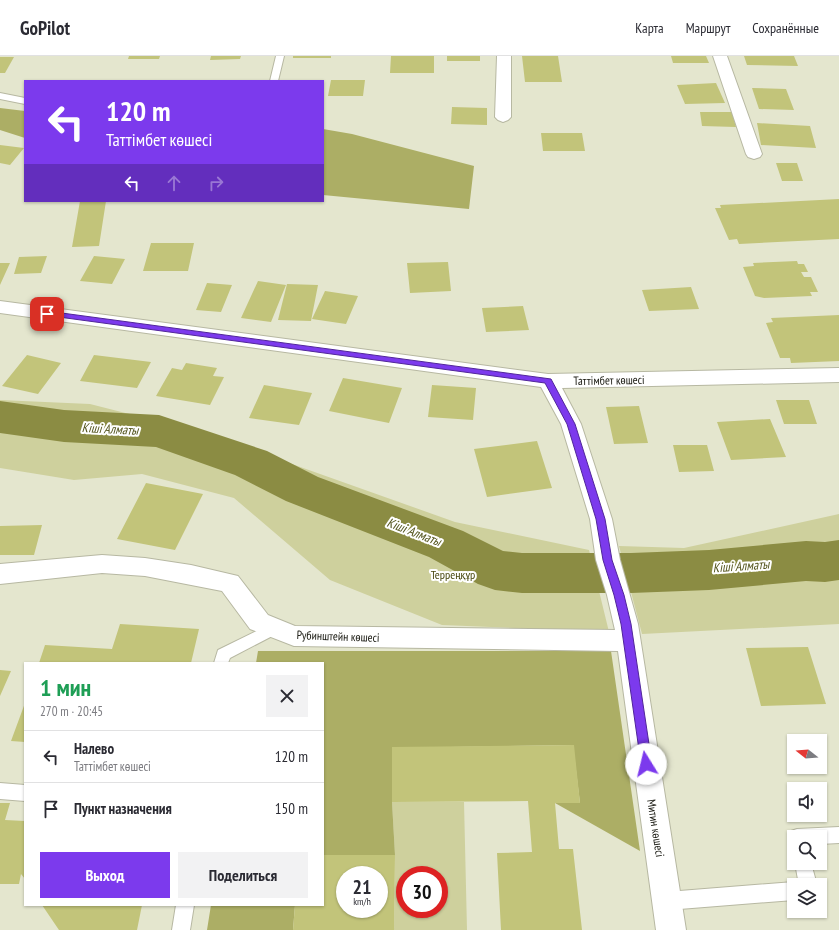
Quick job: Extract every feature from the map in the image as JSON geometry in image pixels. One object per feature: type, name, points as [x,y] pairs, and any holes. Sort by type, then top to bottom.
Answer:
[{"type":"street","points":[[503,117],[504,56]]},
{"type":"street","points":[[720,56],[754,154]]},
{"type":"street","name":"Таттімбет көшесі","points":[[0,307],[548,381],[839,375]]},
{"type":"street","name":"Митин көшесі","points":[[548,381],[571,424],[601,519],[608,560],[626,624],[671,930]]},
{"type":"street","name":"Рубинштейн көшесі","points":[[0,574],[102,564],[145,567],[192,574],[230,583],[259,622],[294,636],[628,641]]},
{"type":"lane","points":[[274,80],[280,56]]},
{"type":"lane","points":[[0,96],[24,101]]},
{"type":"lane","points":[[221,662],[223,654],[275,628]]},
{"type":"lane","points":[[0,791],[24,793]]},
{"type":"lane","points":[[827,836],[839,835]]},
{"type":"lane","points":[[667,901],[787,892]]},
{"type":"lane","points":[[181,930],[185,906]]},
{"type":"green space","points":[[0,108],[24,111],[24,138],[0,130]]},
{"type":"green space","points":[[324,129],[352,134],[474,166],[469,209],[324,195]]},
{"type":"green space","name":"Терреңқұр","points":[[0,400],[90,404],[208,434],[455,522],[589,550],[609,632],[442,625],[330,580],[234,498],[142,474],[74,480],[0,468]]},
{"type":"green space","points":[[839,514],[839,624],[642,634],[619,546],[684,548]]},
{"type":"green space","points":[[258,651],[611,651],[640,851],[555,803],[580,803],[573,745],[392,748],[392,802],[395,855],[324,855],[324,662],[256,662]]},
{"type":"green space","points":[[392,802],[464,802],[467,930],[394,930],[395,855]]},
{"type":"green space","points":[[211,906],[295,906],[293,930],[207,930]]},
{"type":"building","points":[[129,56],[160,56],[159,59],[128,59]]},
{"type":"building","points":[[211,56],[241,56],[240,59],[210,60]]},
{"type":"building","points":[[293,56],[331,56],[331,58],[293,58]]},
{"type":"building","points":[[391,56],[434,56],[434,73],[390,73]]},
{"type":"building","points":[[447,56],[480,56],[480,61],[447,61]]},
{"type":"building","points":[[522,56],[558,56],[562,82],[525,82]]},
{"type":"building","points":[[671,56],[706,56],[709,63],[673,63]]},
{"type":"building","points":[[744,56],[794,56],[798,66],[747,65]]},
{"type":"building","points":[[0,57],[14,57],[5,73],[0,73]]},
{"type":"building","points":[[331,80],[365,80],[363,96],[328,96]]},
{"type":"building","points":[[716,83],[725,103],[685,104],[677,85]]},
{"type":"building","points":[[752,88],[786,89],[794,110],[759,109]]},
{"type":"building","points":[[452,107],[487,108],[487,125],[451,124]]},
{"type":"building","points":[[700,112],[732,112],[736,127],[702,126]]},
{"type":"building","points":[[757,123],[810,126],[816,148],[761,145]]},
{"type":"building","points":[[541,133],[582,133],[585,151],[543,151]]},
{"type":"building","points":[[0,145],[24,148],[10,165],[0,163]]},
{"type":"building","points":[[776,163],[797,163],[803,181],[782,181]]},
{"type":"building","points":[[839,199],[839,239],[739,244],[737,239],[729,240],[715,208],[721,208],[720,205]]},
{"type":"building","points":[[80,202],[106,202],[99,246],[72,247]]},
{"type":"building","points":[[151,243],[194,243],[188,271],[143,271]]},
{"type":"building","points":[[47,256],[41,273],[14,274],[19,257]]},
{"type":"building","points":[[94,256],[125,259],[112,284],[80,281]]},
{"type":"building","points":[[797,261],[798,264],[804,264],[808,272],[801,272],[804,277],[811,277],[818,292],[810,292],[812,296],[764,298],[755,296],[743,267],[754,266],[753,263]]},
{"type":"building","points":[[448,262],[451,291],[410,293],[407,263]]},
{"type":"building","points":[[0,263],[10,263],[0,285]]},
{"type":"building","points":[[258,281],[286,285],[271,322],[241,318]]},
{"type":"building","points":[[207,283],[232,285],[221,312],[196,310]]},
{"type":"building","points":[[287,284],[318,285],[311,321],[278,320]]},
{"type":"building","points":[[691,287],[699,309],[649,311],[642,290]]},
{"type":"building","points":[[325,291],[358,296],[346,324],[312,319]]},
{"type":"building","points":[[523,306],[529,330],[486,332],[482,308]]},
{"type":"building","points":[[839,315],[839,361],[791,363],[790,358],[780,358],[766,323],[773,322],[771,318]]},
{"type":"building","points":[[27,355],[61,363],[38,394],[2,386]]},
{"type":"building","points":[[94,355],[151,362],[137,388],[80,381]]},
{"type":"building","points":[[186,363],[217,368],[213,376],[224,377],[210,405],[156,396],[172,368],[182,370]]},
{"type":"building","points":[[343,378],[402,388],[389,423],[329,411]]},
{"type":"building","points":[[264,385],[312,393],[299,425],[249,418]]},
{"type":"building","points":[[432,385],[476,388],[473,420],[428,417]]},
{"type":"building","points":[[776,400],[809,400],[817,424],[784,424]]},
{"type":"building","points":[[639,406],[648,443],[614,444],[606,407]]},
{"type":"building","points":[[770,419],[786,457],[731,460],[717,422]]},
{"type":"building","points":[[537,441],[552,488],[487,497],[474,449]]},
{"type":"building","points":[[673,445],[707,445],[714,471],[679,472]]},
{"type":"building","points":[[146,483],[203,494],[175,550],[117,539]]},
{"type":"building","points":[[42,525],[34,555],[0,555],[0,526]]},
{"type":"building","points":[[120,624],[199,629],[191,662],[39,662],[45,645],[112,649]]},
{"type":"building","points":[[808,647],[826,704],[761,706],[746,648]]},
{"type":"building","points":[[0,670],[11,671],[0,696]]},
{"type":"building","points":[[24,706],[24,742],[11,741]]},
{"type":"building","points":[[574,745],[580,803],[555,803],[559,849],[573,849],[582,930],[501,930],[497,853],[532,852],[528,801],[392,802],[392,747]]},
{"type":"building","points":[[0,803],[10,803],[5,820],[24,821],[24,878],[21,874],[19,884],[0,884]]},
{"type":"building","points":[[324,855],[395,855],[394,930],[293,930],[295,906],[324,906]]},
{"type":"building","points":[[43,906],[142,906],[137,930],[59,930]]},
{"type":"waterway","name":"Кіші Алматы","points":[[0,417],[64,426],[159,431],[251,463],[302,489],[446,544],[495,570],[522,573],[631,573],[709,570],[806,561],[825,562],[839,560]]},
{"type":"route","points":[[47,314],[548,381],[571,424],[601,519],[608,560],[626,624],[646,764]]}]
